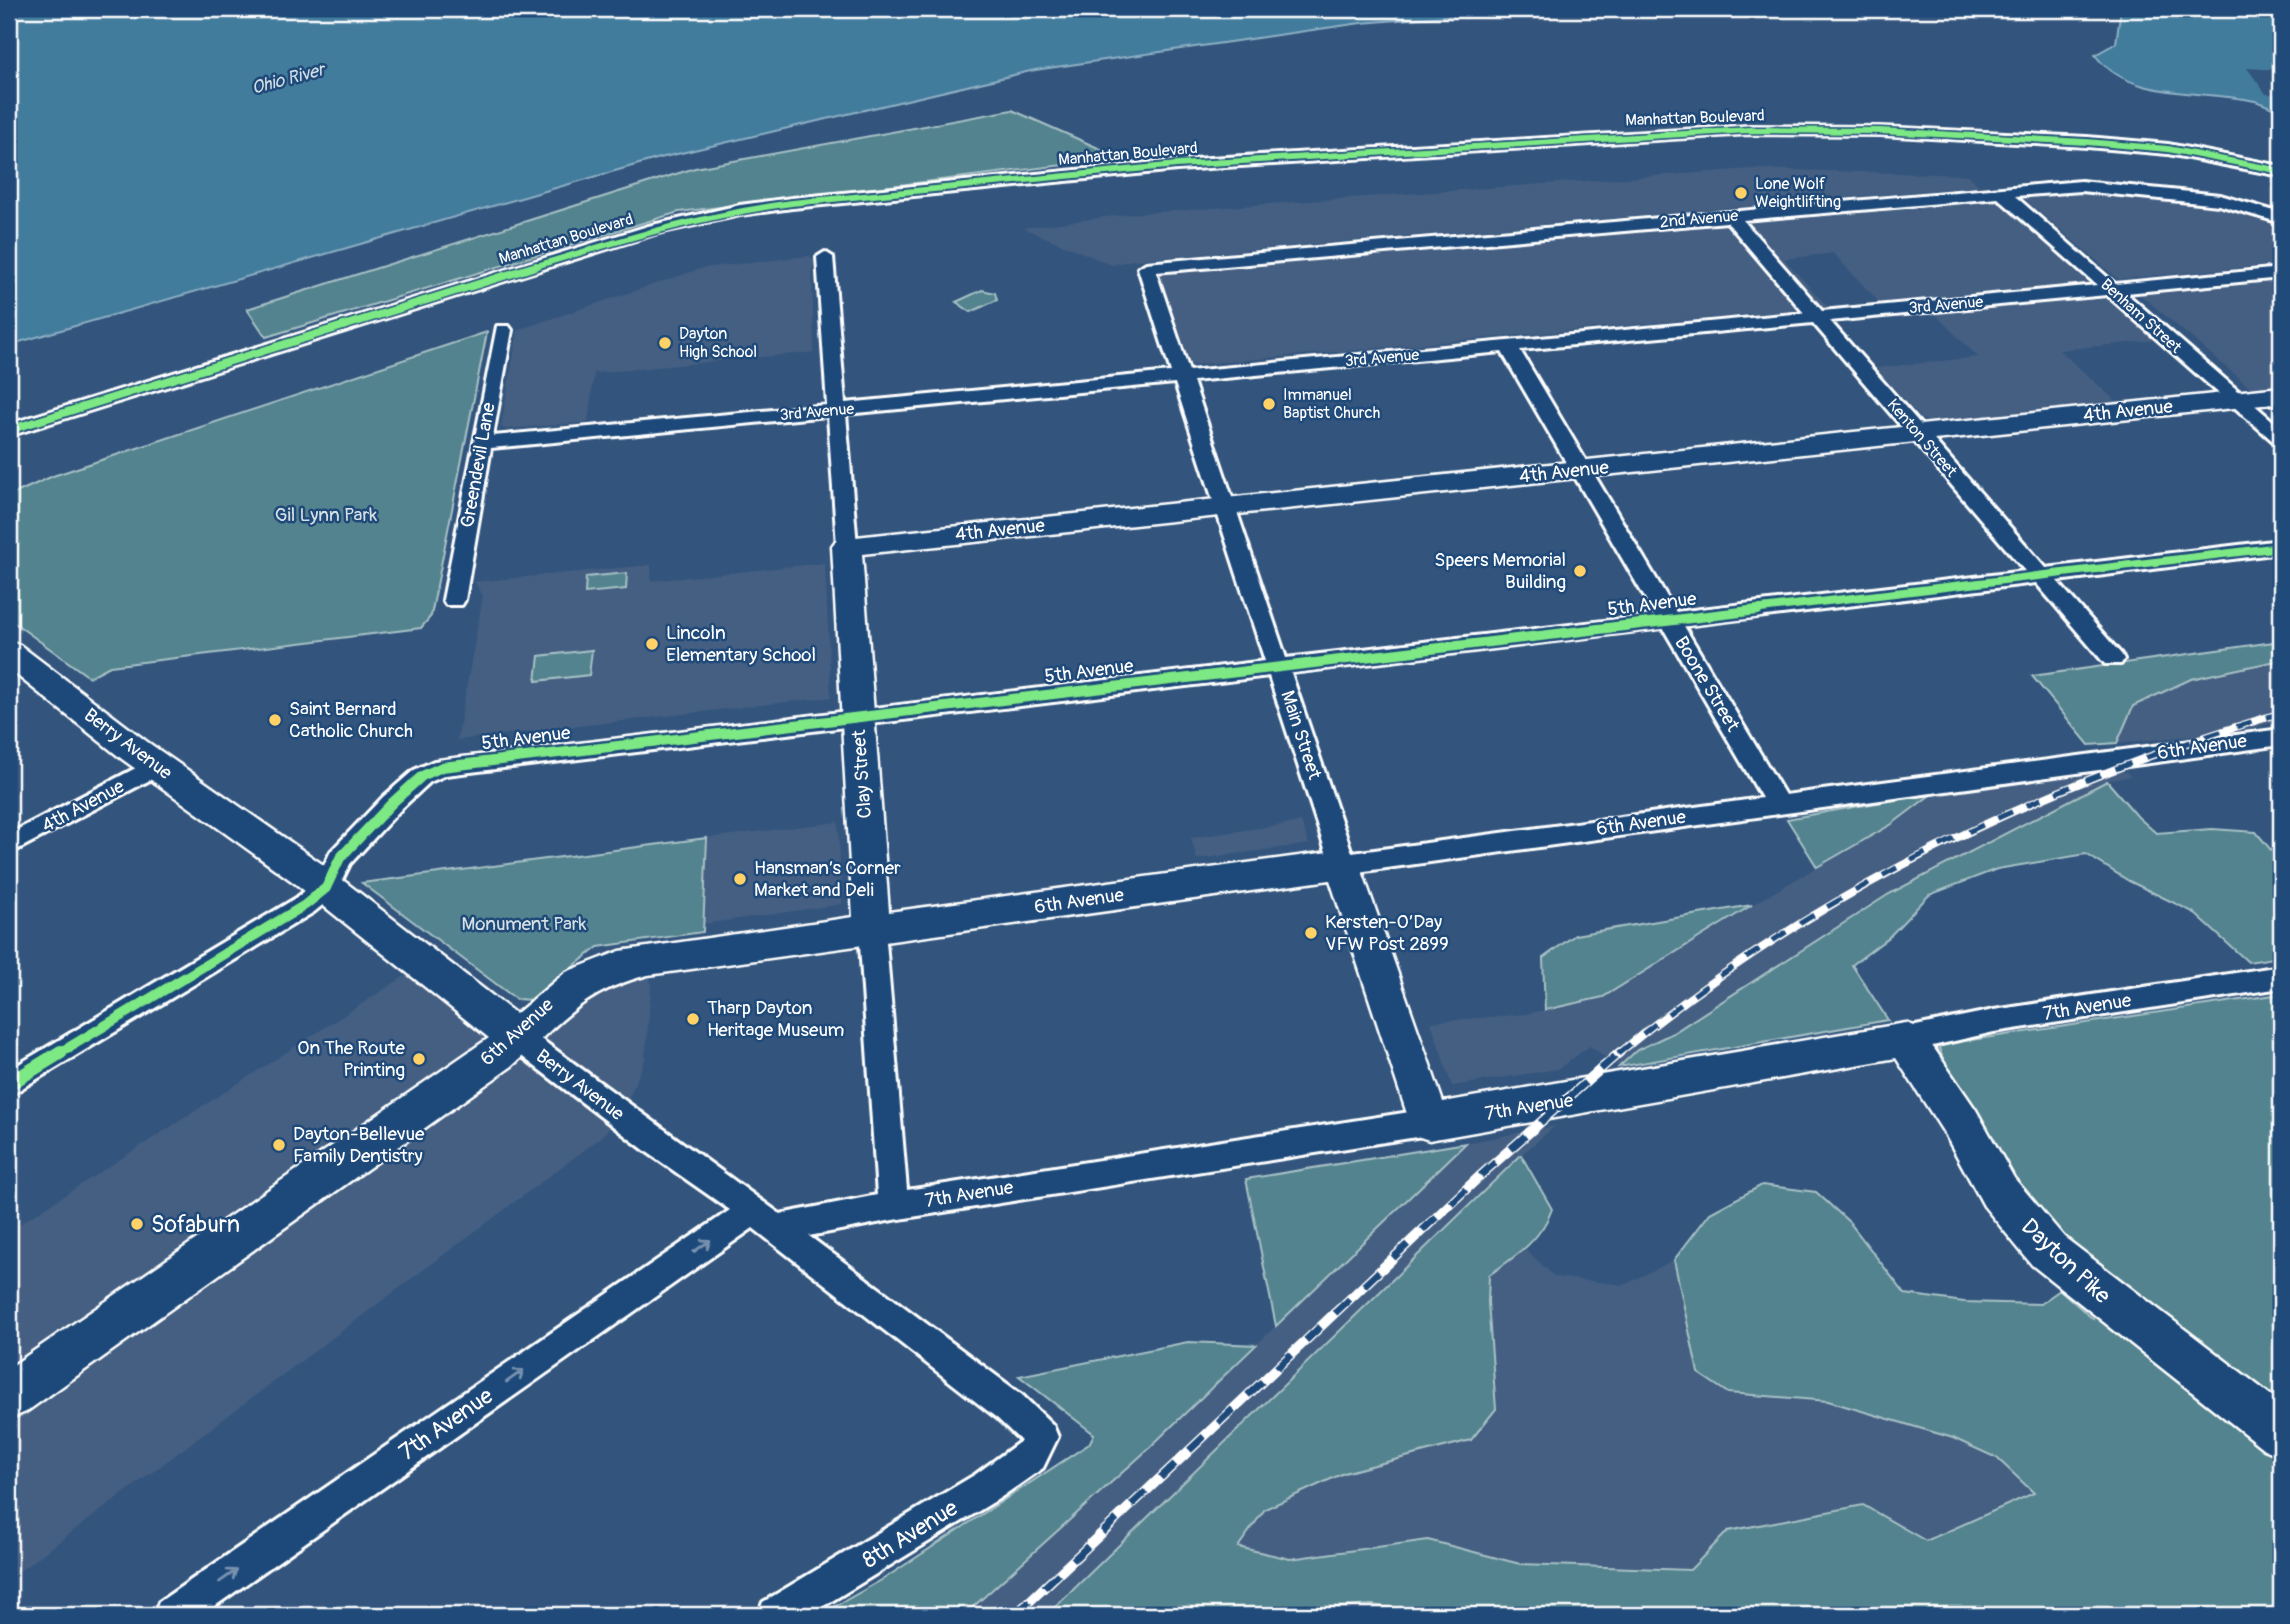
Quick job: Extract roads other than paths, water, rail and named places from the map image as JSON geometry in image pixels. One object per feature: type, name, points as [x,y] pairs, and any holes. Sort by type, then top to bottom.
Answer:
[{"type":"street","name":"Manhattan Boulevard","points":[[9,430],[654,229],[740,209],[792,203],[1177,165],[1724,131],[1880,131],[2050,139],[2168,149],[2281,171]]},
{"type":"street","name":"2nd Avenue","points":[[1146,268],[2098,186],[2199,197],[2252,208],[2281,218]]},
{"type":"street","name":"Benham Street","points":[[2002,193],[2281,438]]},
{"type":"street","name":"Kenton Street","points":[[1731,217],[2113,659]]},
{"type":"street","name":"Clay Street","points":[[825,257],[893,1206]]},
{"type":"street","name":"Main Street","points":[[1146,268],[1429,1122]]},
{"type":"street","name":"3rd Avenue","points":[[482,443],[2281,273]]},
{"type":"street","name":"Greendevil Lane","points":[[454,600],[503,330]]},
{"type":"street","name":"Boone Street","points":[[1508,346],[1778,804]]},
{"type":"street","name":"4th Avenue","points":[[847,546],[1581,471],[2281,395]]},
{"type":"street","name":"5th Avenue","points":[[9,1084],[305,905],[326,888],[340,858],[392,803],[422,776],[442,767],[2281,547]]},
{"type":"street","name":"Berry Avenue","points":[[12,661],[326,888],[621,1116],[765,1219],[1010,1407],[1036,1430],[1041,1437],[1039,1446]]},
{"type":"street","name":"6th Avenue","points":[[9,1396],[409,1117],[517,1037],[562,992],[609,969],[648,960],[2281,737]]},
{"type":"street","name":"4th Avenue","points":[[9,845],[157,766]]},
{"type":"street","name":"7th Avenue","points":[[172,1615],[765,1219],[893,1206],[1429,1122],[1906,1040],[1993,1021],[2281,977]]},
{"type":"street","name":"Dayton Pike","points":[[1906,1040],[1961,1123],[2000,1192],[2048,1251],[2281,1432]]},
{"type":"street","name":"8th Avenue","points":[[776,1615],[988,1486],[1031,1456],[1039,1446]]},
{"type":"water","name":"Ohio River","points":[[9,9],[1535,9],[1361,23],[1035,70],[660,158],[9,345]]},
{"type":"water","points":[[2121,9],[2281,9],[2281,111],[2255,101],[2148,87],[2110,70],[2095,55],[2116,43]]},
{"type":"railway","points":[[1618,1054],[1693,996],[1770,942],[1850,894],[1932,850],[2016,810],[2103,774],[2281,713]]},
{"type":"railway","points":[[1015,1615],[1481,1175],[1620,1052]]},
{"type":"place","name":"Lone Wolf Weightlifting","points":[[1741,193]]},
{"type":"place","name":"Dayton High School","points":[[665,343]]},
{"type":"place","name":"Immanuel Baptist Church","points":[[1269,404]]},
{"type":"place","name":"Speers Memorial Building","points":[[1580,571]]},
{"type":"place","name":"Lincoln Elementary School","points":[[652,644]]},
{"type":"place","name":"Saint Bernard Catholic Church","points":[[275,720]]},
{"type":"place","name":"Hansman’s Corner Market and Deli","points":[[740,879]]},
{"type":"place","name":"Kersten-O’Day VFW Post 2899","points":[[1311,933]]},
{"type":"place","name":"Tharp Dayton Heritage Museum","points":[[693,1019]]},
{"type":"place","name":"On The Route Printing","points":[[419,1059]]},
{"type":"place","name":"Dayton-Bellevue Family Dentistry","points":[[279,1145]]},
{"type":"place","name":"Sofaburn","points":[[137,1224]]},
{"type":"park label","name":"Gil Lynn Park","points":[[326,515]]},
{"type":"park label","name":"Monument Park","points":[[524,924]]}]
